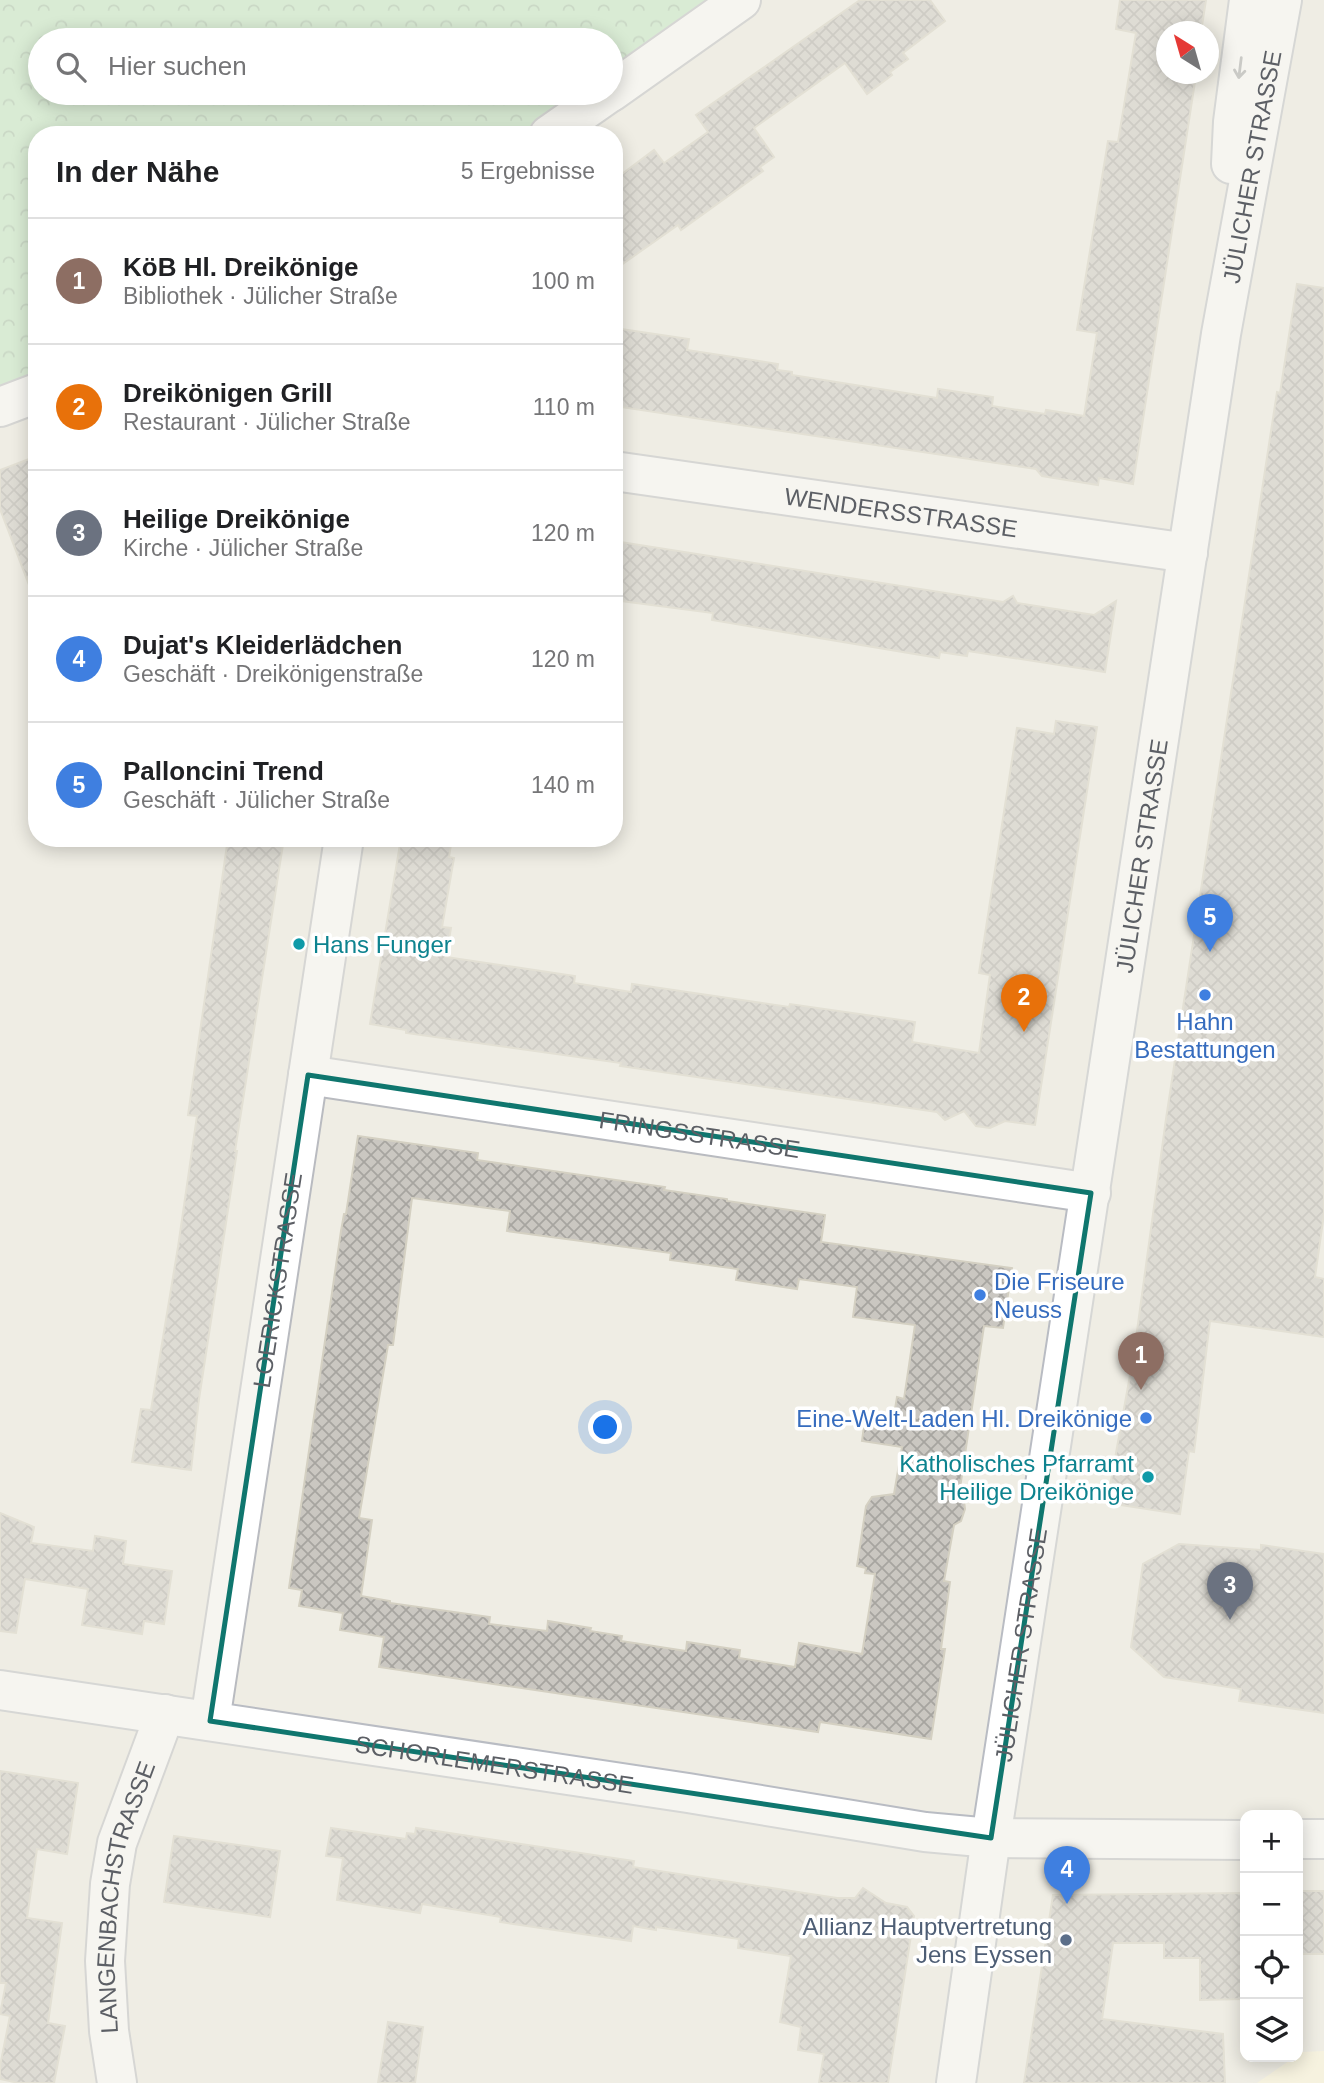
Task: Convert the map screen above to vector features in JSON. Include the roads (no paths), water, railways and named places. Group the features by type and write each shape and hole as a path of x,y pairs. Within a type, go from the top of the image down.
{"main road":[{"path":"623,83 741,0"},
{"name":"JÜLICHER STRASSE","path":"1221,334 1233,122 1248,0"},
{"name":"JÜLICHER STRASSE","path":"956,2083 1221,334 1282,0"},
{"path":"1266,87 1290,63 1301,0"},
{"path":"562,126 592,105"},
{"path":"0,407 28,396"},
{"name":"WENDERSSTRASSE","path":"623,472 1188,553"},
{"name":"LOERICKSTRASSE","path":"210,1721 343,847"},
{"name":"FRINGSSTRASSE","path":"308,1075 1091,1193"},
{"name":"SCHORLEMERSTRASSE","path":"0,1690 688,1793 925,1832 991,1838 1240,1840"},
{"name":"LANGENBACHSTRASSE","path":"117,2083 109,2031 105,1961 110,1884 117,1843 165,1714"},
{"path":"1303,1839 1324,1839"}],"place":[{"name":"Hans Funger","path":"299,944"},
{"name":"Palloncini Trend","path":"1210,952"},
{"name":"Hahn Bestattungen","path":"1205,995"},
{"name":"Dreikönigen Grill","path":"1024,1032"},
{"name":"Die Friseure Neuss","path":"980,1295"},
{"name":"KöB Hl. Dreikönige","path":"1141,1390"},
{"name":"Eine-Welt-Laden Hl. Dreikönige","path":"1146,1418"},
{"name":"Katholisches Pfarramt Heilige Dreikönige","path":"1148,1477"},
{"name":"Heilige Dreikönige","path":"1230,1620"},
{"name":"Dujat's Kleiderlädchen","path":"1067,1904"},
{"name":"Allianz Hauptvertretung Jens Eyssen","path":"1066,1940"}]}
